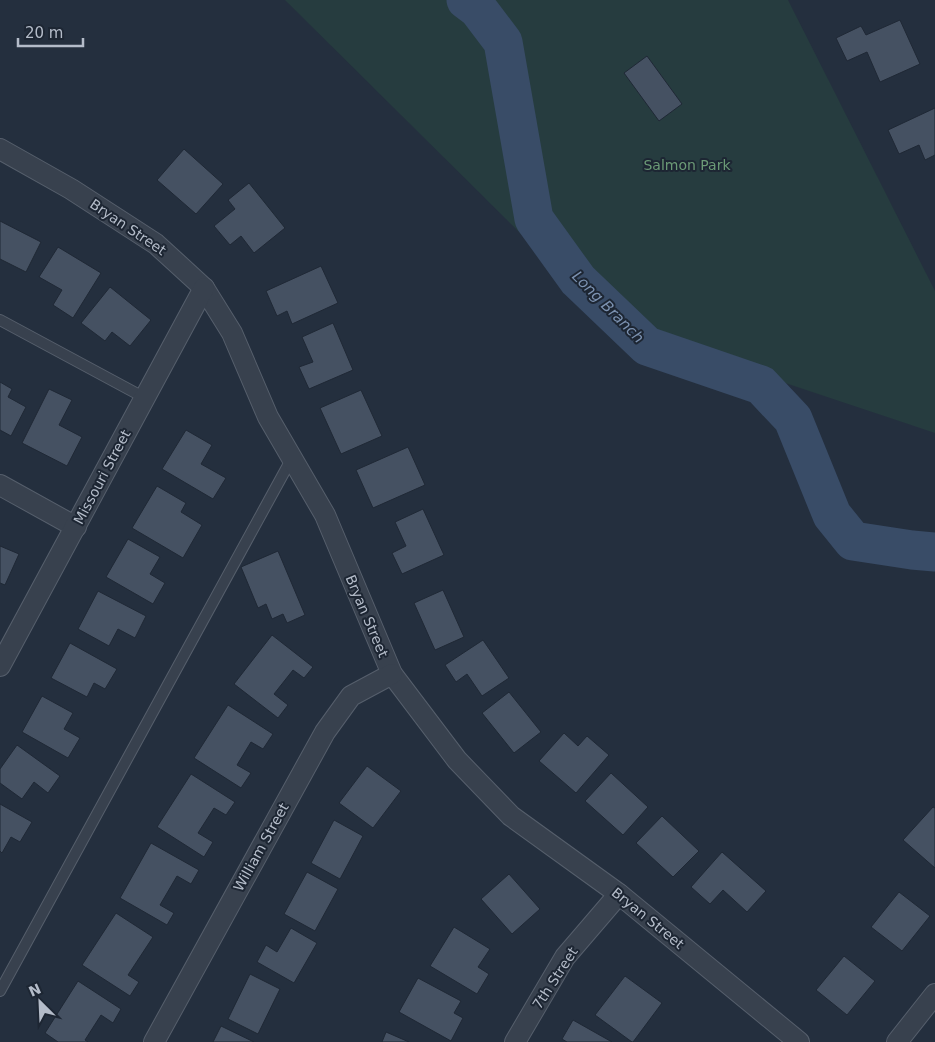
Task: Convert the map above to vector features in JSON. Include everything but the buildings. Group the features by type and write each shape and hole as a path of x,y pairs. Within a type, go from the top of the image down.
{"street":[{"name":"Bryan Street","path":"0,149 71,189 156,244 204,288 232,333 268,417 324,515 392,674 457,760 511,816 619,894 799,1042"},
{"name":"Missouri Street","path":"2,657 76,527 204,288"},
{"path":"0,485 76,527"},
{"name":"William Street","path":"154,1042 325,732 351,696 392,674"},
{"name":"7th Street","path":"515,1042 565,957 619,894"},
{"path":"897,1042 935,994"}],"lane":[{"path":"0,320 145,398"},
{"path":"0,991 292,458"}],"green space":[{"name":"Salmon Park","path":"285,0 788,0 935,291 935,433 614,326"}],"waterway":[{"name":"Long Branch","path":"466,0 478,9 503,42 534,219 578,280 647,346 761,385 793,419 832,515 853,541 935,552"}]}
